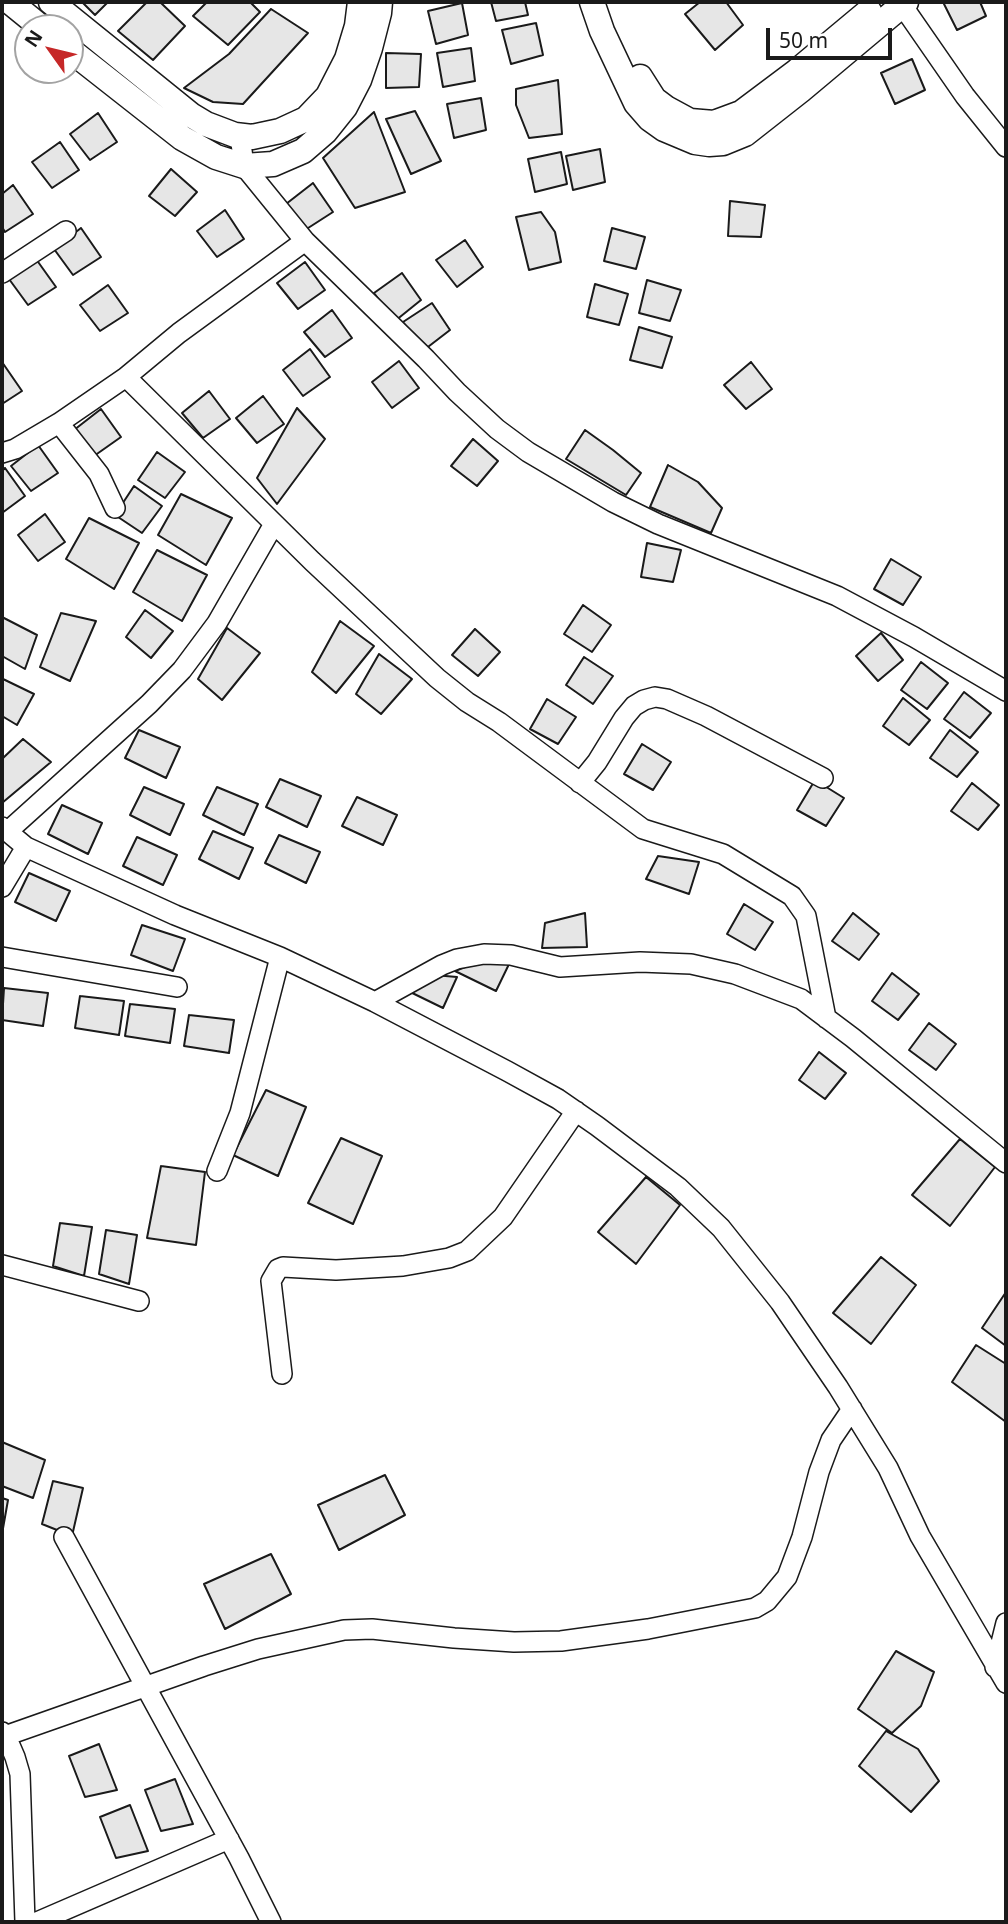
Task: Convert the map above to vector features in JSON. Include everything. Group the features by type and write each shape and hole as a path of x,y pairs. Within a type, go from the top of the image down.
{"main road":[{"path":"10,2 25,14"},
{"path":"51,2 191,115 206,124 252,137 280,131 306,119 328,96 347,59 357,26 360,2"},
{"path":"84,61 182,138 216,157 244,166 273,164 303,150 325,132 345,107 359,80 380,13 380,2"},
{"path":"592,2 602,31 636,103 650,119 664,129 695,142 709,144 723,143 745,134 791,99 896,3"},
{"path":"609,2 634,68 654,99 690,121 714,123 741,113 896,3"}],"street":[{"path":"896,3 1006,147"},
{"path":"240,135 244,166 305,241 457,392 497,429 528,452 657,524 802,581 876,615 1006,691"},
{"path":"2,273 66,231"},
{"path":"2,453 15,449 59,423 126,377 179,333 305,241"},
{"path":"126,377 274,524 437,678 467,702 499,722 643,829 723,854 792,896 806,916 826,1018"},
{"path":"59,423 99,474 115,508"},
{"path":"274,524 217,623 182,670 140,712 5,829 26,847 175,915 280,957 507,1070 576,1111 678,1187 721,1228 780,1302 852,1409 888,1468 920,1536 1001,1675"},
{"path":"580,783 629,712 644,700 655,697 689,707 823,778"},
{"path":"2,887 26,847"},
{"path":"375,1002 450,962 484,954 502,953 560,967 640,962 691,964 735,974 801,999 1006,1163"},
{"path":"2,957 177,987"},
{"path":"217,1171 240,1114 280,957"},
{"path":"282,1374 271,1281 278,1269 336,1270 403,1266 449,1258 467,1251 503,1217 576,1111"},
{"path":"2,1265 139,1301"},
{"path":"25,1922 20,1774 3,1735 258,1649 344,1630 372,1629 514,1642 561,1641 648,1629 755,1608 767,1601 787,1577 831,1440 852,1409"},
{"path":"64,1537 229,1839 271,1922"},
{"path":"1001,1675 1006,1623"},
{"path":"37,1922 229,1839"}],"building":[{"path":"82,2 108,2 95,15"},
{"path":"147,2 160,2 185,26 153,60 118,31"},
{"path":"207,2 250,2 260,12 228,45 193,16"},
{"path":"491,2 525,2 528,15 496,21"},
{"path":"700,2 726,2 743,25 715,50 685,14"},
{"path":"943,2 980,2 986,16 957,30"},
{"path":"462,3 468,35 436,44 428,11"},
{"path":"271,9 308,33 243,104 213,102 184,88 229,54"},
{"path":"536,23 543,55 511,64 502,30"},
{"path":"471,48 475,81 443,87 437,53"},
{"path":"386,53 421,54 419,87 386,88"},
{"path":"912,59 925,90 895,104 881,73"},
{"path":"558,80 562,134 529,138 516,105 516,89"},
{"path":"481,98 486,130 454,138 447,104"},
{"path":"415,111 441,161 411,174 386,119"},
{"path":"374,112 405,192 355,208 323,158"},
{"path":"98,113 117,142 90,160 70,134"},
{"path":"60,142 79,170 52,188 32,162"},
{"path":"600,149 605,182 573,190 566,156"},
{"path":"561,152 567,184 535,192 528,159"},
{"path":"171,169 197,192 175,216 149,196"},
{"path":"313,183 333,212 305,230 286,204"},
{"path":"13,185 33,214 5,232 2,227 2,194"},
{"path":"730,201 765,205 761,237 728,236"},
{"path":"225,210 244,239 217,257 197,231"},
{"path":"541,212 555,232 561,262 529,270 516,217"},
{"path":"81,228 101,257 73,275 54,249"},
{"path":"612,228 645,237 636,269 604,261"},
{"path":"465,240 483,267 457,287 436,260"},
{"path":"36,259 56,287 28,305 9,279"},
{"path":"305,262 325,290 298,309 277,283"},
{"path":"402,273 421,300 395,321 374,293"},
{"path":"647,280 681,290 670,321 639,313"},
{"path":"595,284 628,294 619,325 587,317"},
{"path":"108,285 128,313 100,331 80,305"},
{"path":"432,303 450,330 424,350 403,322"},
{"path":"332,310 352,338 325,357 304,332"},
{"path":"639,327 672,337 662,368 630,360"},
{"path":"310,349 330,377 303,396 283,370"},
{"path":"399,361 419,388 392,408 372,382"},
{"path":"2,362 22,391 2,404"},
{"path":"751,362 772,389 746,409 724,385"},
{"path":"209,391 230,419 203,438 182,413"},
{"path":"263,396 284,424 257,443 236,418"},
{"path":"297,408 325,439 277,504 257,478"},
{"path":"101,409 121,437 94,456 74,430"},
{"path":"585,430 641,473 626,495 566,459"},
{"path":"473,439 498,461 477,486 451,466"},
{"path":"38,445 58,473 31,491 11,466"},
{"path":"157,452 185,472 165,498 138,480"},
{"path":"668,465 698,482 722,508 711,533 650,507"},
{"path":"5,468 25,496 2,513 2,471"},
{"path":"134,486 162,506 142,533 115,515"},
{"path":"181,494 232,518 206,565 158,535"},
{"path":"45,514 65,542 38,561 18,535"},
{"path":"89,518 139,543 114,589 66,559"},
{"path":"647,543 681,550 673,582 641,577"},
{"path":"157,550 207,575 182,621 133,592"},
{"path":"891,559 921,577 903,605 874,589"},
{"path":"583,605 611,625 592,652 564,634"},
{"path":"145,610 173,631 151,658 126,637"},
{"path":"61,613 96,621 70,681 40,667"},
{"path":"2,617 37,635 25,669 2,656"},
{"path":"340,621 374,646 336,693 312,672"},
{"path":"227,628 260,653 222,700 198,679"},
{"path":"475,629 500,652 478,676 452,655"},
{"path":"881,633 903,660 878,681 856,656"},
{"path":"379,654 412,679 381,714 356,694"},
{"path":"584,657 613,676 593,704 566,685"},
{"path":"921,662 948,683 927,709 901,690"},
{"path":"3,679 34,694 17,725 2,716"},
{"path":"964,692 991,713 970,738 944,719"},
{"path":"903,698 930,720 909,745 883,726"},
{"path":"547,699 576,717 558,744 530,729"},
{"path":"139,730 180,747 166,778 125,758"},
{"path":"950,730 978,752 957,777 930,758"},
{"path":"23,739 51,762 2,803 2,759"},
{"path":"642,744 671,762 653,790 624,774"},
{"path":"280,779 321,796 307,827 266,807"},
{"path":"815,780 844,798 826,826 797,810"},
{"path":"972,783 999,805 978,830 951,811"},
{"path":"144,787 184,804 170,835 130,815"},
{"path":"217,787 258,804 244,835 203,815"},
{"path":"357,797 397,815 383,845 342,826"},
{"path":"62,805 102,823 88,854 48,834"},
{"path":"213,831 253,848 239,879 199,859"},
{"path":"279,835 320,852 306,883 265,863"},
{"path":"137,837 177,855 163,885 123,866"},
{"path":"658,856 699,862 689,894 646,879"},
{"path":"29,873 70,891 56,921 15,902"},
{"path":"744,904 773,922 755,950 727,934"},
{"path":"585,913 587,947 542,948 545,923"},
{"path":"853,913 879,934 859,960 832,941"},
{"path":"142,925 185,939 173,971 131,955"},
{"path":"488,958 511,960 496,991 455,971"},
{"path":"892,973 919,994 898,1020 872,1001"},
{"path":"434,975 457,977 443,1008 402,988"},
{"path":"4,988 48,993 43,1026 2,1020"},
{"path":"80,996 124,1001 119,1035 75,1028"},
{"path":"130,1004 175,1009 170,1043 125,1036"},
{"path":"189,1015 234,1020 229,1053 184,1046"},
{"path":"929,1023 956,1044 936,1070 909,1050"},
{"path":"819,1052 846,1073 825,1099 799,1080"},
{"path":"266,1090 306,1107 278,1176 233,1155"},
{"path":"341,1138 382,1156 353,1224 308,1203"},
{"path":"960,1139 995,1167 950,1226 912,1195"},
{"path":"161,1166 205,1172 196,1245 147,1238"},
{"path":"646,1177 680,1205 636,1264 598,1232"},
{"path":"60,1223 92,1227 84,1276 53,1266"},
{"path":"106,1230 137,1235 129,1284 99,1274"},
{"path":"881,1257 916,1285 871,1344 833,1313"},
{"path":"1006,1292 1006,1346 982,1328"},
{"path":"976,1345 1006,1364 1006,1422 952,1382"},
{"path":"2,1442 45,1460 33,1498 2,1486"},
{"path":"385,1475 405,1515 339,1550 318,1505"},
{"path":"53,1481 83,1488 72,1536 42,1524"},
{"path":"2,1498 8,1500 2,1534"},
{"path":"271,1554 291,1594 225,1629 204,1584"},
{"path":"896,1651 934,1672 921,1706 892,1733 858,1709"},
{"path":"886,1731 918,1749 939,1781 911,1812 859,1766"},
{"path":"99,1744 117,1790 85,1797 69,1756"},
{"path":"175,1779 193,1824 161,1831 145,1790"},
{"path":"130,1805 148,1851 116,1858 100,1817"}]}
